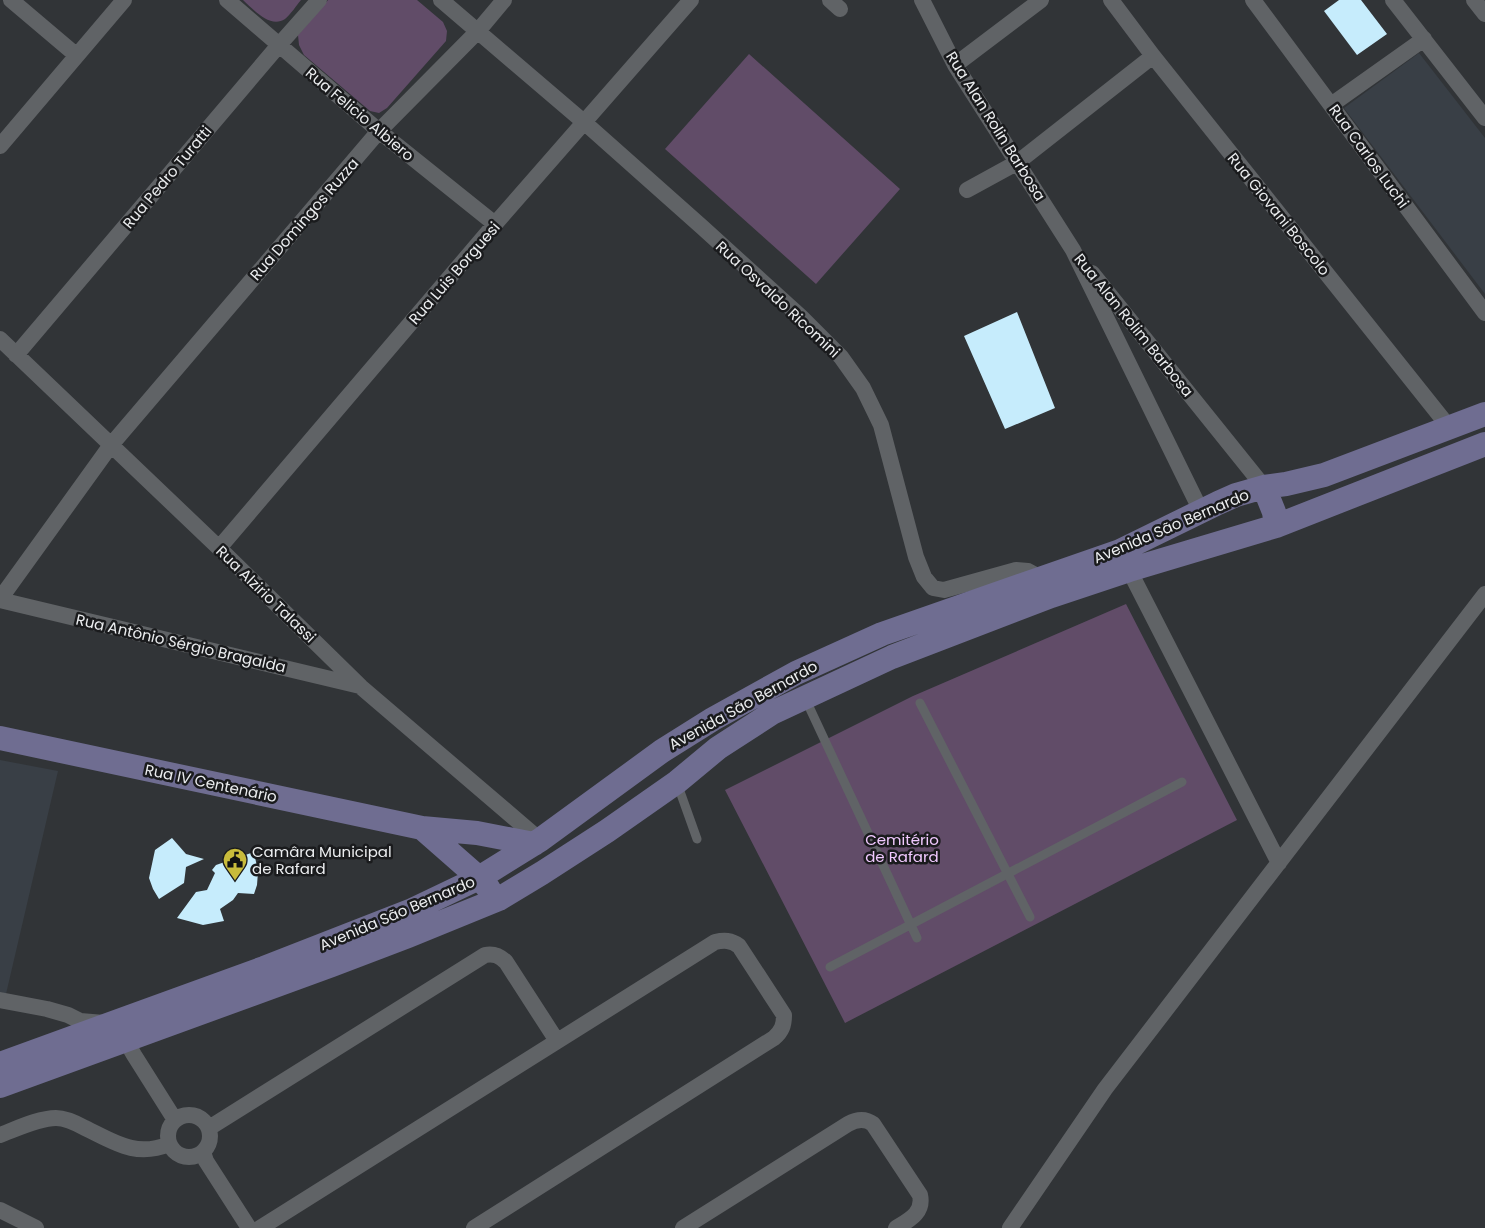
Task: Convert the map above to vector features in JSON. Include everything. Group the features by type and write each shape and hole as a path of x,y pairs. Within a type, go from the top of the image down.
{"main road":[{"name":"Avenida São Bernardo","path":"0,1064 119,1032 400,939 499,899 607,831 677,782 718,748 772,713 892,657 1051,596 1124,561 1202,511 1236,495 1324,474 1485,414"},
{"name":"Avenida São Bernardo","path":"0,1086 264,968 401,914 479,878 537,842 662,750 713,718 796,673 882,634 1041,578 1226,541 1276,526 1485,444"},
{"path":"1264,487 1274,512 1276,526"},
{"path":"1202,511 1218,534 1226,541"},
{"path":"882,634 892,657"},
{"name":"Rua IV Centenário","path":"0,738 422,828 477,833 537,842"},
{"path":"662,750 677,782"},
{"name":"Rua IV Centenário","path":"422,828 479,878 499,899"}],"street":[{"path":"11,0 76,55"},
{"path":"0,146 124,0"},
{"name":"Rua Felicio Albiero","path":"227,0 379,131 495,224"},
{"name":"Rua Pedro Turatti","path":"16,355 319,0"},
{"name":"Rua Osvaldo Ricomini","path":"440,0 585,123 801,317 841,357 863,388 882,425 916,557 924,577 933,588 944,590 1016,570 1028,571 1041,578"},
{"name":"Rua Domingos Ruzza","path":"0,600 111,445 379,131 478,31 504,0"},
{"name":"Rua Luis Borguesi","path":"219,548 495,224 691,0"},
{"name":"Rua Alan Rolin Barbosa","path":"922,0 955,65 1073,250"},
{"path":"955,65 1042,0"},
{"name":"Rua Giovani Boscolo","path":"1110,0 1449,427"},
{"name":"Rua Carlos Luchi","path":"1253,0 1485,313"},
{"path":"1393,0 1485,118"},
{"path":"1474,0 1485,14"},
{"path":"1331,105 1424,40"},
{"path":"967,190 1018,162 1153,56"},
{"name":"Rua Alan Rolim Barbosa","path":"1073,250 1264,487"},
{"name":"Rua Alan Rolim Barbosa","path":"1073,250 1202,511"},
{"name":"Rua Alzirio Talassi","path":"0,339 362,686 537,842"},
{"path":"1124,561 1279,863"},
{"path":"1010,1228 1105,1088 1485,594"},
{"name":"Rua Antônio Sérgio Bragalda","path":"0,600 362,686"},
{"path":"260,1228 715,942 728,940 739,946 784,1015 783,1027 779,1034 474,1228"},
{"path":"209,1128 485,955 493,954 506,962 557,1041"},
{"path":"0,1000 54,1011 80,1021 119,1032 175,1120"},
{"path":"187,1114 194,1115 205,1122 209,1128 210,1141 204,1152 191,1157 184,1157 173,1150 169,1144 168,1131 175,1120 181,1116 187,1114"},
{"path":"0,1135 45,1119 58,1118 74,1123 124,1147 152,1150 169,1144"},
{"path":"683,1228 854,1120 860,1119 873,1124 920,1195 921,1204 917,1213 896,1228"},
{"path":"204,1152 206,1161 249,1228"},
{"path":"0,1210 36,1228"}],"lane":[{"path":"805,697 917,938"},
{"path":"920,704 1030,917"},
{"path":"677,782 696,839"},
{"path":"830,967 1182,782"}],"shaded area":[{"path":"1419,53 1485,138 1485,294 1344,108"},
{"path":"0,760 58,771 6,994 0,992"}],"green space":[{"path":"243,0 301,0 285,19 274,22 262,17"},
{"path":"328,0 417,0 443,22 447,31 446,41 387,108 379,113 370,111 304,55 299,45 298,35"},
{"path":"749,54 900,189 816,284 665,149"},
{"name":"Cemitério de Rafard","path":"1126,604 1237,820 845,1023 725,790 913,696"}],"building":[{"path":"1339,0 1361,0 1387,34 1357,55 1324,11"},
{"path":"1017,312 1055,408 1005,429 964,336"},
{"path":"172,838 186,854 204,859 186,867 184,883 159,899 149,878 155,850"},
{"name":"Camâra Municipal de Rafard","path":"254,852 258,872 254,894 238,893 233,900 220,909 224,921 203,925 177,918 196,892 207,890 215,873 212,870 216,865"}],"place":[{"name":"Camâra Municipal de Rafard","path":"235,881"}]}
